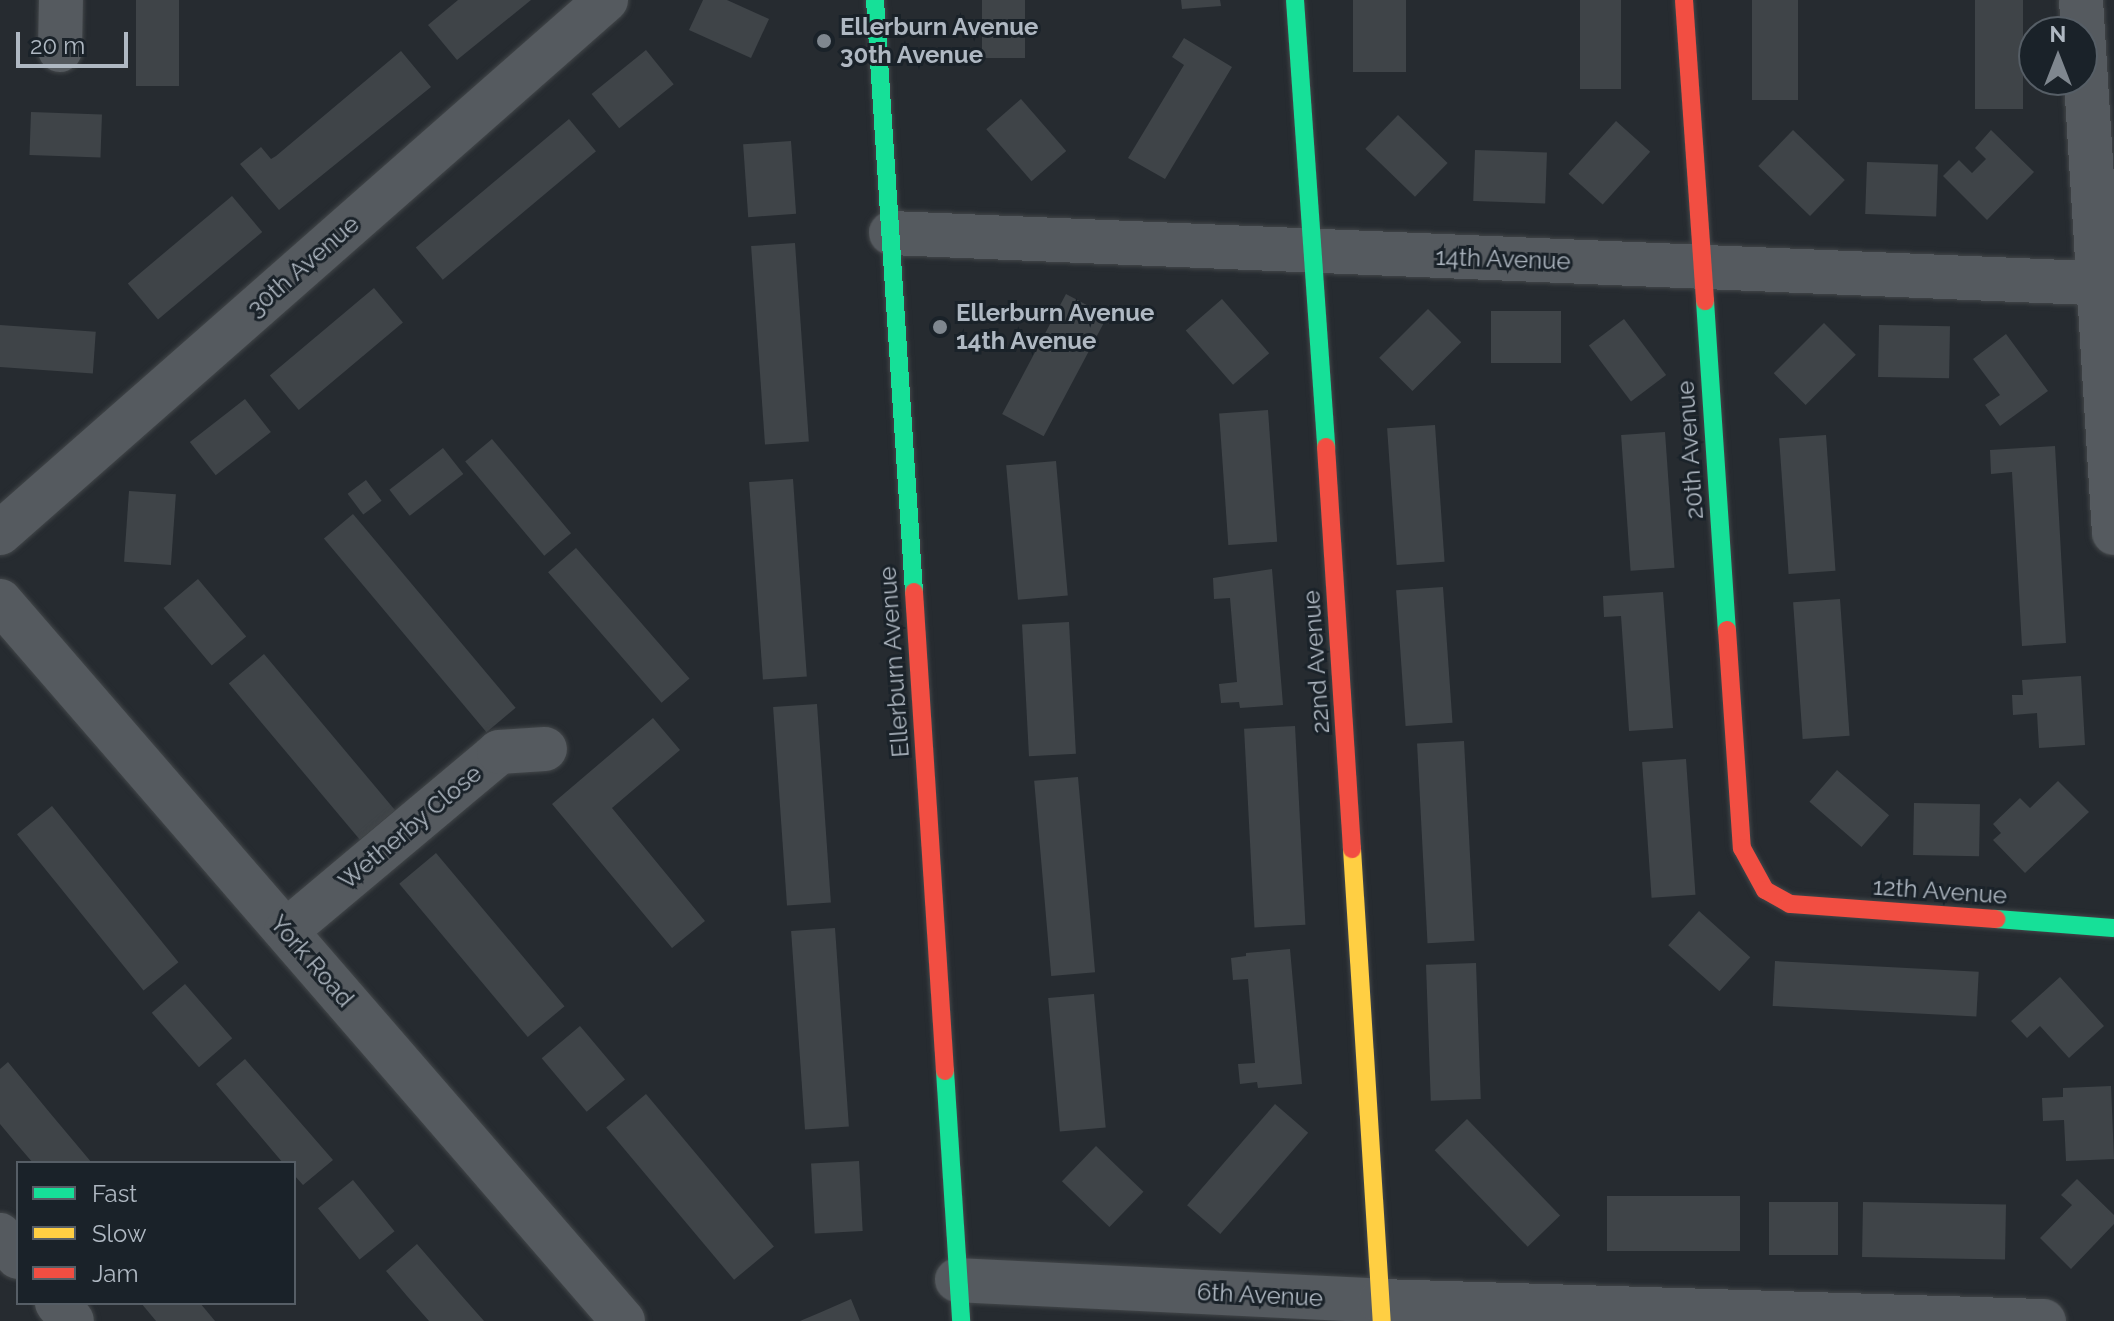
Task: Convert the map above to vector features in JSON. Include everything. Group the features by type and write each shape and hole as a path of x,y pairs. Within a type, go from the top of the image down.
{"street":[{"path":"60,50 61,0"},
{"name":"30th Avenue","path":"0,533 606,0"},
{"name":"Ellerburn Avenue","path":"875,0 959,1300"},
{"name":"22nd Avenue","path":"1295,0 1314,252 1381,1311"},
{"name":"20th Avenue","path":"1684,0 1742,848 1765,890"},
{"path":"2081,0 2106,284 2114,533"},
{"name":"14th Avenue","path":"891,233 2106,284"},
{"name":"York Road","path":"0,601 623,1321"},
{"name":"Wetherby Close","path":"286,931 499,752 545,749"},
{"name":"12th Avenue","path":"1765,890 1790,904 2114,928"},
{"path":"0,1235 16,1255"},
{"name":"6th Avenue","path":"959,1300 1381,1311 2044,1321"},
{"path":"59,1305 72,1321"}],"building":[{"path":"136,0 179,0 179,86 136,86"},
{"path":"458,0 531,0 457,60 428,25"},
{"path":"703,0 727,0 769,19 751,58 689,30"},
{"path":"982,0 1025,0 1025,58 982,58"},
{"path":"1181,0 1220,0 1221,6 1182,9"},
{"path":"1353,0 1406,0 1406,72 1353,72"},
{"path":"1580,0 1621,0 1621,89 1580,89"},
{"path":"1752,0 1798,0 1798,100 1752,100"},
{"path":"1975,0 2023,0 2023,16 2018,16 2018,96 2023,96 2023,109 1975,109"},
{"path":"1184,38 1232,67 1165,179 1128,158 1184,65 1172,57"},
{"path":"646,50 674,84 619,128 592,94"},
{"path":"401,51 431,87 279,210 240,164 261,147 271,159 276,156"},
{"path":"1021,99 1066,151 1032,181 986,129"},
{"path":"31,112 102,114 100,157 29,155"},
{"path":"1398,115 1448,163 1415,197 1365,149"},
{"path":"569,119 596,151 443,280 416,248"},
{"path":"1616,121 1650,152 1603,205 1568,174"},
{"path":"1793,130 1845,180 1810,216 1758,166"},
{"path":"1991,130 2034,172 1987,220 1943,176 1959,160 1972,173 1986,159 1975,148"},
{"path":"791,141 796,214 748,217 743,144"},
{"path":"1475,150 1547,153 1545,203 1473,201"},
{"path":"1867,162 1938,164 1936,216 1865,214"},
{"path":"232,196 262,232 158,319 128,283"},
{"path":"795,243 809,442 765,445 751,246"},
{"path":"374,288 403,322 299,410 270,375"},
{"path":"1066,294 1107,316 1044,436 1002,414"},
{"path":"1222,299 1269,353 1233,385 1186,330"},
{"path":"1428,309 1461,342 1412,391 1379,358"},
{"path":"1491,311 1561,311 1561,363 1491,363"},
{"path":"1624,319 1666,375 1631,401 1589,345"},
{"path":"1824,323 1856,355 1806,405 1774,373"},
{"path":"0,325 96,332 93,374 0,367"},
{"path":"1879,325 1950,326 1949,378 1878,377"},
{"path":"2006,334 2048,391 2000,426 1985,405 2000,395 1973,359"},
{"path":"245,399 271,432 216,475 190,442"},
{"path":"1268,410 1277,542 1228,545 1219,413"},
{"path":"1435,425 1445,562 1397,565 1387,428"},
{"path":"1665,432 1674,568 1631,571 1621,435"},
{"path":"1826,435 1835,571 1789,574 1779,438"},
{"path":"492,439 571,533 544,556 465,461"},
{"path":"2055,446 2066,643 2022,646 2012,472 1991,474 1990,450"},
{"path":"443,448 463,474 410,516 389,490"},
{"path":"1056,461 1068,595 1018,600 1006,465"},
{"path":"793,479 807,677 763,680 749,482"},
{"path":"366,480 382,501 363,515 348,494"},
{"path":"129,491 176,494 171,565 124,562"},
{"path":"353,514 516,708 487,732 324,538"},
{"path":"576,548 689,679 662,703 548,572"},
{"path":"1272,569 1283,705 1240,708 1239,702 1221,703 1219,684 1237,682 1230,598 1214,599 1213,578"},
{"path":"198,579 246,636 212,665 164,608"},
{"path":"1443,587 1452,723 1406,726 1396,590"},
{"path":"1663,592 1673,728 1629,731 1621,616 1604,617 1603,596"},
{"path":"1840,599 1850,736 1803,739 1793,602"},
{"path":"1069,622 1076,754 1029,756 1022,624"},
{"path":"264,654 395,810 360,840 229,684"},
{"path":"2081,676 2085,745 2039,748 2037,713 2013,715 2012,695 2023,695 2022,680"},
{"path":"817,704 831,903 787,906 773,707"},
{"path":"653,718 680,750 612,808 705,921 672,948 552,804"},
{"path":"1295,726 1305,925 1254,927 1244,729"},
{"path":"1464,741 1474,941 1428,943 1417,743"},
{"path":"1686,759 1695,895 1652,898 1642,762"},
{"path":"1837,770 1889,815 1862,847 1809,802"},
{"path":"1078,777 1095,972 1051,976 1034,781"},
{"path":"2058,781 2089,812 2025,873 1993,840 2001,833 1993,824 2020,798 2030,808"},
{"path":"1914,803 1980,804 1979,856 1913,855"},
{"path":"52,806 178,962 144,991 17,834"},
{"path":"436,853 565,1006 528,1037 399,884"},
{"path":"1699,911 1750,957 1719,991 1668,945"},
{"path":"835,928 849,1127 805,1130 791,931"},
{"path":"1290,949 1302,1084 1258,1088 1257,1082 1240,1084 1238,1064 1255,1063 1248,979 1233,980 1231,958 1246,956 1246,953"},
{"path":"1775,961 1979,972 1976,1017 1773,1006"},
{"path":"1476,963 1481,1099 1431,1101 1426,965"},
{"path":"2060,977 2104,1026 2069,1058 2040,1026 2027,1038 2011,1021"},
{"path":"185,984 232,1038 199,1067 152,1013"},
{"path":"1094,994 1106,1127 1060,1131 1048,998"},
{"path":"580,1026 625,1080 587,1112 542,1058"},
{"path":"245,1059 333,1160 303,1185 296,1177 296,1161 281,1161 216,1084"},
{"path":"8,1062 90,1161 31,1161 0,1124 0,1069"},
{"path":"2111,1086 2114,1159 2066,1161 2064,1120 2043,1121 2042,1098 2063,1097 2063,1088"},
{"path":"646,1094 774,1246 734,1280 606,1127"},
{"path":"1275,1104 1308,1133 1220,1234 1187,1205"},
{"path":"1467,1119 1560,1215 1528,1247 1435,1150"},
{"path":"1096,1146 1143,1192 1109,1227 1062,1181"},
{"path":"859,1161 863,1231 815,1233 811,1164"},
{"path":"2077,1179 2114,1215 2114,1224 2071,1269 2040,1238 2072,1205 2061,1195"},
{"path":"353,1180 395,1231 360,1260 318,1208"},
{"path":"1607,1196 1740,1196 1740,1251 1607,1251"},
{"path":"1769,1202 1838,1202 1838,1255 1769,1255"},
{"path":"1863,1202 2006,1204 2005,1259 1862,1257"},
{"path":"417,1244 484,1321 429,1321 407,1296 386,1271"},
{"path":"851,1299 860,1321 800,1321 819,1313"},
{"path":"143,1305 202,1305 215,1321 156,1321"}],"traffic: fast":[{"path":"875,0 914,592"},
{"path":"1295,0 1326,447"},
{"path":"1705,301 1727,630"},
{"path":"1996,919 2114,928"},
{"path":"945,1071 961,1321"}],"traffic: slow":[{"path":"1352,849 1382,1321"}],"traffic: jam":[{"path":"1684,0 1705,301"},
{"path":"1326,447 1352,849"},
{"path":"914,592 945,1071"},
{"path":"1727,630 1742,848 1765,890 1790,904 1996,919"}],"place":[{"name":"Ellerburn Avenue 30th Avenue","path":"824,41"},
{"name":"Ellerburn Avenue 14th Avenue","path":"940,327"}]}
